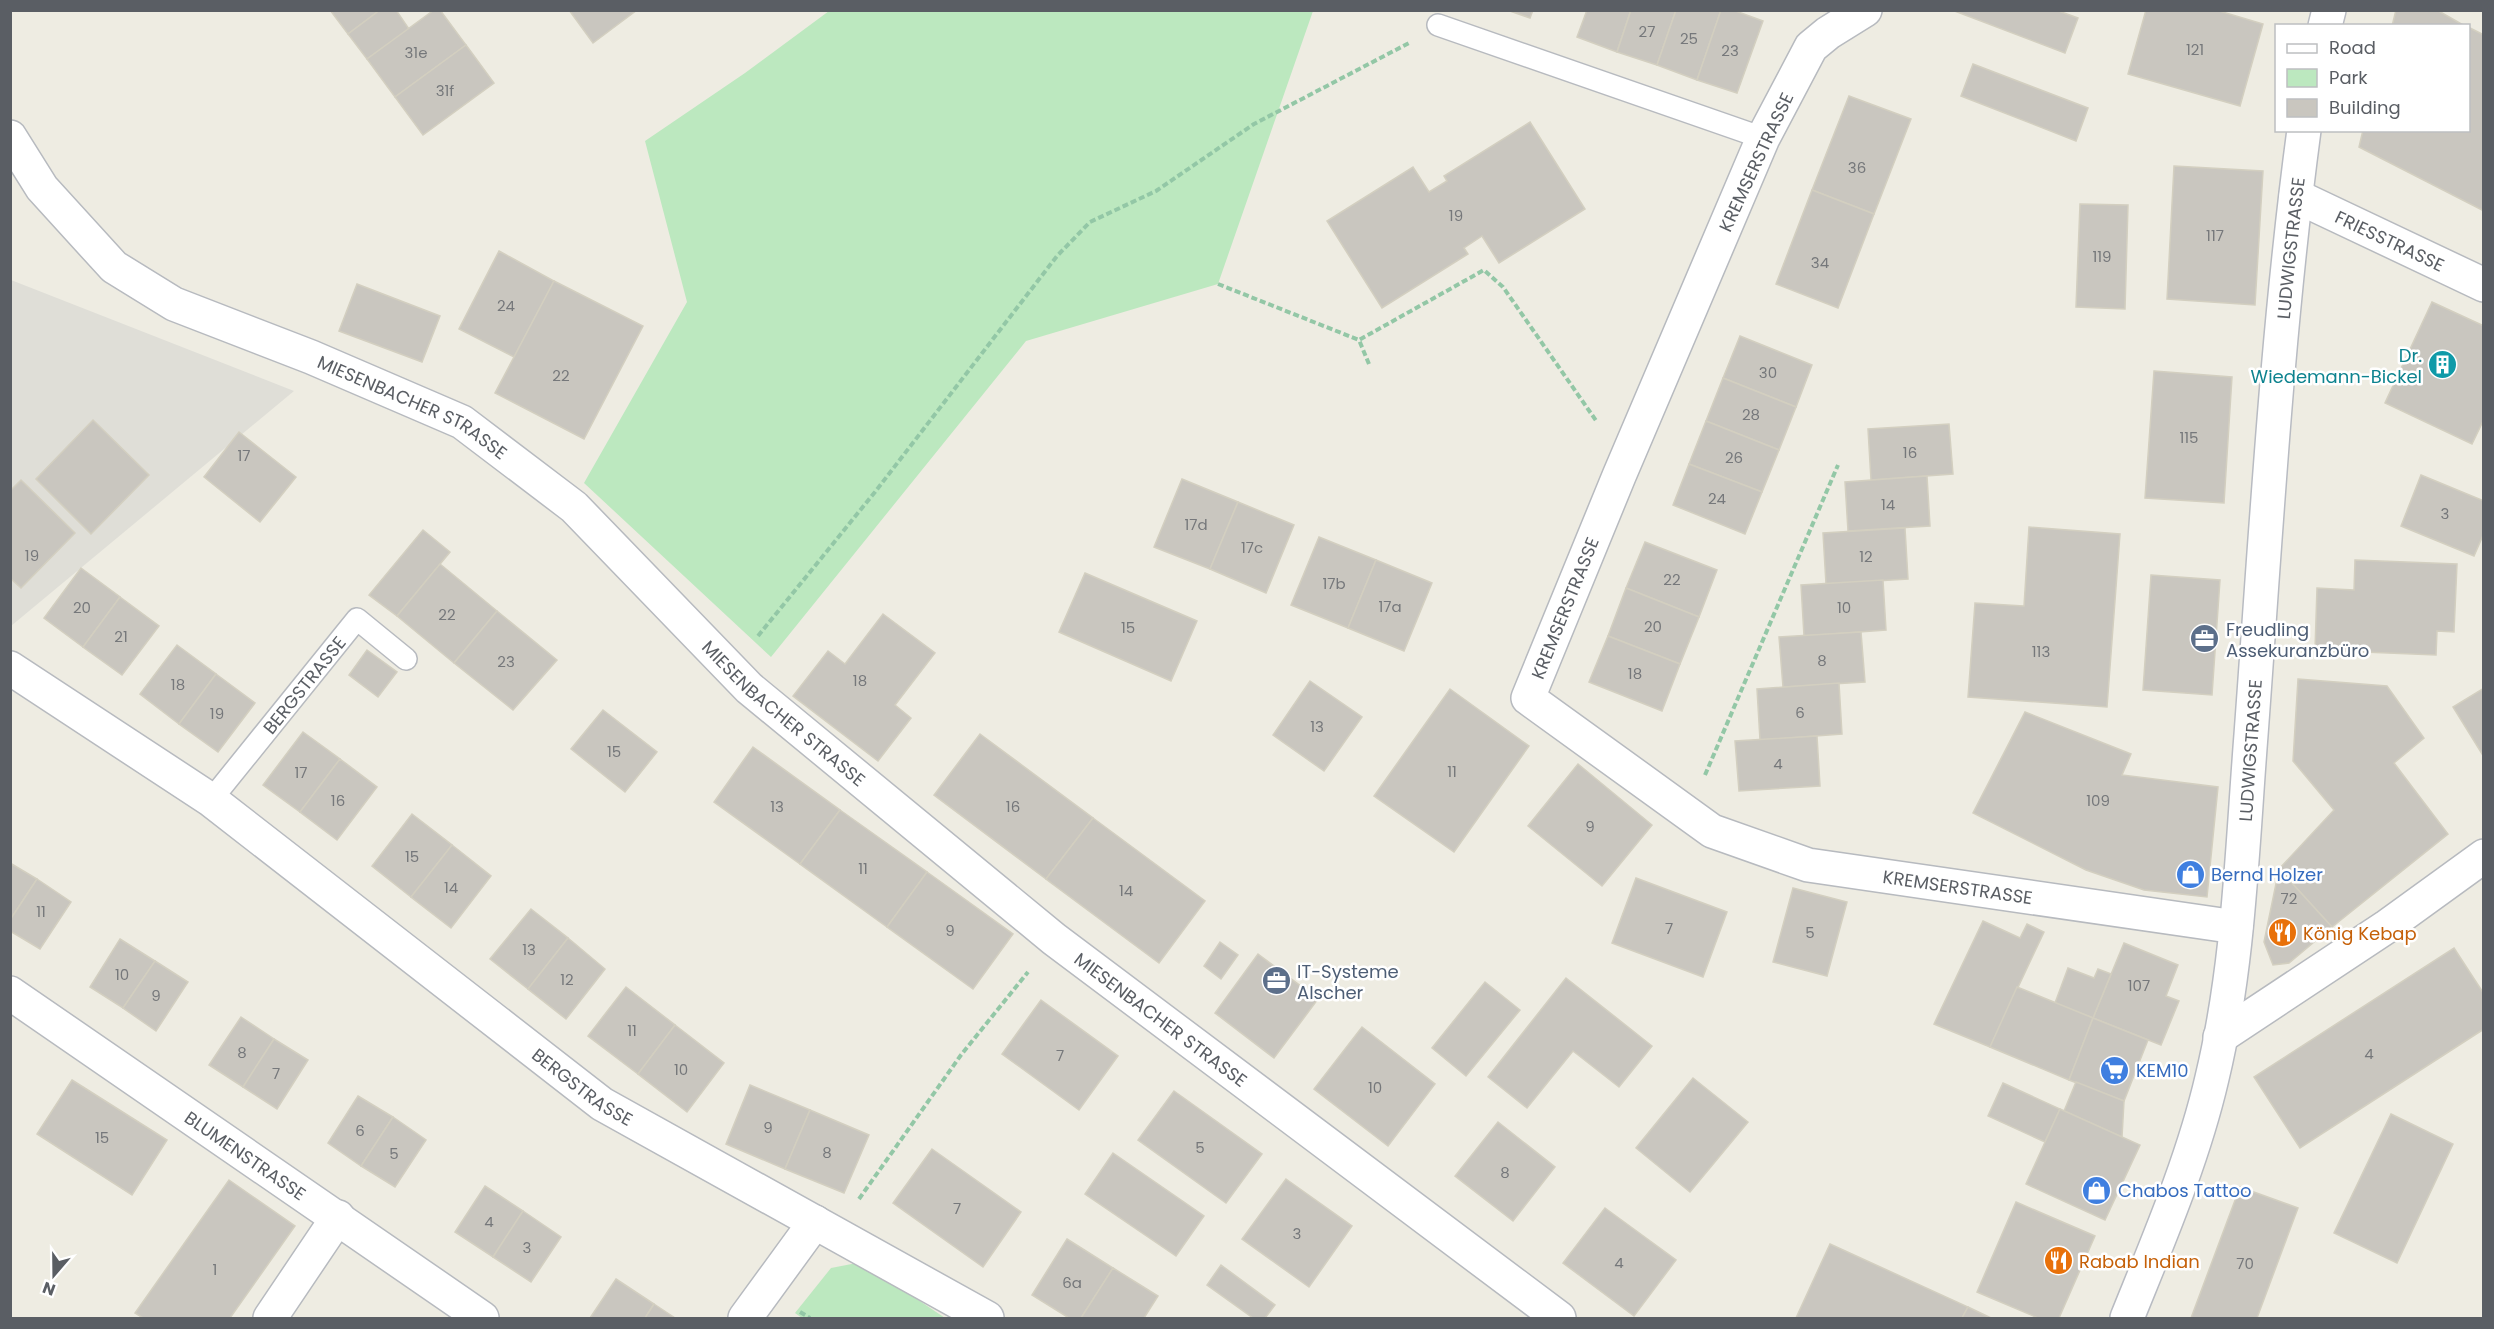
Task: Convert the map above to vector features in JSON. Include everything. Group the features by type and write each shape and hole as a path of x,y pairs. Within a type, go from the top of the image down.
{"street":[{"name":"KREMSERSTRASSE","path":"1852,13 1811,47 1763,138 1625,462 1528,698 1712,831 1808,865 2236,927"},
{"name":"LUDWIGSTRASSE","path":"2127,1318 2181,1178 2212,1080 2220,1036 2236,927 2286,279 2304,132"},
{"name":"MIESENBACHER STRASSE","path":"10,137 42,188 114,267 174,304 311,357 462,422 574,507 749,688 1054,939 1559,1318"},
{"name":"FRIESSTRASSE","path":"2296,196 2484,285"},
{"name":"BERGSTRASSE","path":"10,668 211,800 602,1104 987,1318"},
{"path":"2220,1036 2386,927 2484,856"},
{"name":"BLUMENSTRASSE","path":"10,993 482,1318"},
{"path":"270,1318 338,1217"},
{"path":"745,1318 825,1227"}],"lane":[{"path":"1438,25 1763,138"},
{"name":"BERGSTRASSE","path":"211,800 357,619 406,659"}],"path":[{"path":"731,669 875,492 1057,256 1090,222 1156,190 1254,124 1438,25"},
{"path":"1359,340 1484,270 1503,287 1625,462"},
{"path":"1218,284 1359,340 1369,364"},
{"path":"1688,814 1838,465"},
{"path":"825,1227 1054,939"}],"shaded area":[{"path":"11,280 294,391 11,626"}],"green space":[{"path":"829,11 1313,11 1218,284 1026,341 771,657 584,483 687,302 645,141 745,73"},
{"path":"862,1262 945,1318 802,1318 795,1313 831,1268"}],"building":[{"path":"330,10 380,10 348,34"},
{"path":"380,10 396,10 409,29 367,59 348,34"},
{"path":"434,10 440,10 466,45 395,97 367,59"},
{"path":"569,10 637,10 593,43"},
{"path":"1507,10 1533,10 1530,18"},
{"path":"1587,10 1631,10 1617,52 1577,37"},
{"path":"1631,10 1676,10 1657,65 1617,52"},
{"path":"1676,10 1721,10 1697,80 1657,65"},
{"path":"1721,10 1733,10 1763,21 1737,93 1697,80"},
{"path":"1952,10 2056,10 2078,18 2065,53"},
{"path":"2146,10 2216,10 2263,24 2240,106 2128,74"},
{"path":"2396,10 2437,10 2462,24 2392,24"},
{"path":"2470,28 2484,35 2484,211 2359,147 2363,132 2470,132"},
{"path":"466,45 494,83 423,135 395,97"},
{"path":"1973,64 2088,108 2076,141 1961,96"},
{"path":"1849,96 1911,119 1874,214 1812,190"},
{"path":"1530,122 1585,209 1499,263 1482,236 1464,248 1468,254 1382,308 1327,221 1413,167 1429,192 1447,181 1444,176"},
{"path":"2174,166 2263,171 2255,305 2167,299"},
{"path":"1812,190 1874,214 1838,308 1776,284"},
{"path":"2080,204 2128,205 2125,309 2076,307"},
{"path":"499,251 554,281 514,357 459,329"},
{"path":"554,281 643,326 584,439 495,393"},
{"path":"357,284 440,316 422,362 339,331"},
{"name":"Dr. Wiedemann-Bickel","path":"2432,302 2484,326 2484,419 2472,444 2385,403"},
{"path":"1740,336 1812,365 1796,407 1723,378"},
{"path":"2154,371 2232,377 2224,503 2145,498"},
{"path":"1723,378 1796,407 1779,450 1706,421"},
{"path":"93,420 149,475 91,534 36,479"},
{"path":"1706,421 1779,450 1762,492 1689,464"},
{"path":"1949,424 1953,474 1871,480 1868,429"},
{"path":"239,432 296,477 260,522 204,477"},
{"path":"1689,464 1762,492 1745,534 1673,505"},
{"path":"2421,475 2484,501 2484,533 2474,556 2401,526"},
{"path":"1927,476 1930,526 1848,531 1845,482"},
{"path":"1182,479 1238,502 1210,569 1154,547"},
{"path":"21,480 75,533 21,588 10,578 10,491"},
{"path":"1238,502 1294,525 1266,593 1210,569"},
{"path":"2029,527 2120,534 2107,707 1968,697 1975,603 2024,606"},
{"path":"1905,528 1908,579 1826,584 1823,533"},
{"path":"423,530 450,552 397,616 369,595"},
{"path":"1319,537 1376,560 1348,628 1291,605"},
{"path":"1645,542 1717,570 1699,617 1626,588"},
{"path":"1376,560 1432,583 1404,651 1348,628"},
{"path":"2355,560 2457,564 2454,632 2437,631 2436,655 2315,650 2317,588 2354,590"},
{"path":"440,564 497,611 454,663 397,616"},
{"path":"81,568 120,597 83,647 44,618"},
{"path":"1085,573 1197,621 1171,681 1059,632"},
{"path":"2151,575 2220,580 2212,695 2143,690"},
{"path":"1883,580 1886,630 1804,636 1801,585"},
{"path":"1626,588 1699,617 1680,664 1608,636"},
{"path":"120,597 159,626 122,675 83,647"},
{"path":"497,611 557,660 513,710 454,663"},
{"path":"883,614 935,653 895,705 911,718 878,761 793,696 828,651 845,664"},
{"path":"1861,632 1865,682 1783,687 1779,637"},
{"path":"1608,636 1680,664 1662,711 1589,682"},
{"path":"177,645 216,674 179,724 140,694"},
{"path":"367,650 397,672 378,697 349,675"},
{"path":"216,674 255,703 218,752 179,724"},
{"path":"2298,679 2387,686 2424,738 2394,763 2448,834 2332,927 2279,869 2334,810 2293,761"},
{"path":"1310,681 1362,717 1324,771 1273,735"},
{"path":"1839,683 1842,734 1760,740 1757,689"},
{"path":"2484,688 2484,757 2453,707"},
{"path":"1450,689 1529,746 1454,852 1374,796"},
{"path":"603,710 657,752 625,792 571,749"},
{"path":"2025,712 2131,754 2122,775 2218,787 2207,897 2144,890 2086,870 1973,813"},
{"path":"303,732 340,759 300,812 263,785"},
{"path":"980,734 1093,818 1046,879 934,795"},
{"path":"1817,736 1820,786 1739,791 1735,741"},
{"path":"753,747 840,810 800,864 714,802"},
{"path":"340,759 377,787 337,840 300,812"},
{"path":"1578,764 1652,825 1602,886 1528,826"},
{"path":"840,810 927,872 887,927 800,864"},
{"path":"412,814 452,845 411,897 372,866"},
{"path":"1093,818 1205,901 1159,963 1046,879"},
{"path":"452,845 491,876 451,928 411,897"},
{"path":"10,863 37,879 10,920"},
{"path":"2279,869 2332,927 2289,963 2273,965 2264,942"},
{"path":"927,872 1013,934 973,989 887,927"},
{"path":"1636,878 1727,912 1703,977 1612,943"},
{"path":"37,879 71,902 40,949 10,931 10,920"},
{"path":"1793,888 1847,902 1827,976 1773,962"},
{"path":"531,909 568,938 528,989 490,959"},
{"path":"1983,921 2020,938 2027,924 2044,932 1990,1047 1934,1024"},
{"path":"568,938 605,969 566,1019 528,989"},
{"path":"120,939 155,961 123,1008 90,987"},
{"path":"1220,942 1238,955 1221,979 1204,966"},
{"path":"2124,943 2178,965 2166,996 2179,1001 2161,1045 2093,1018"},
{"path":"2454,948 2484,994 2484,1029 2300,1148 2254,1077"},
{"path":"1258,954 1318,999 1274,1058 1215,1013"},
{"path":"155,961 188,982 156,1031 123,1008"},
{"path":"2068,968 2094,978 2098,969 2111,974 2093,1018 2055,1003"},
{"path":"1566,978 1652,1046 1619,1087 1573,1051 1527,1108 1488,1077"},
{"path":"1485,982 1520,1010 1466,1076 1432,1048"},
{"path":"626,987 675,1025 638,1074 588,1036"},
{"path":"2017,987 2093,1018 2069,1080 1990,1047"},
{"path":"1041,1000 1118,1056 1079,1110 1002,1054"},
{"path":"241,1017 274,1039 243,1087 209,1065"},
{"path":"2093,1018 2148,1040 2124,1101 2069,1080"},
{"path":"675,1025 724,1063 687,1112 638,1074"},
{"path":"1362,1027 1435,1084 1388,1146 1314,1089"},
{"path":"274,1039 308,1060 277,1109 243,1087"},
{"path":"1693,1078 1748,1122 1690,1192 1636,1148"},
{"path":"72,1080 167,1140 132,1195 37,1134"},
{"path":"2076,1082 2124,1101 2122,1137 2064,1111"},
{"path":"2003,1083 2060,1109 2045,1142 1988,1116"},
{"path":"750,1085 810,1110 785,1169 726,1144"},
{"path":"1174,1091 1262,1154 1226,1203 1138,1140"},
{"path":"358,1096 393,1117 361,1166 328,1143"},
{"path":"2060,1109 2140,1145 2105,1220 2026,1184"},
{"path":"810,1110 869,1135 844,1193 785,1169"},
{"path":"2391,1114 2453,1144 2397,1263 2334,1233"},
{"path":"393,1117 426,1140 395,1187 361,1166"},
{"path":"1498,1122 1555,1167 1513,1221 1455,1176"},
{"path":"932,1149 1021,1212 983,1267 893,1203"},
{"path":"1113,1153 1204,1216 1176,1256 1085,1194"},
{"path":"1286,1179 1352,1226 1309,1287 1242,1239"},
{"path":"229,1180 295,1226 230,1318 143,1318 135,1313"},
{"path":"485,1186 523,1211 493,1257 455,1232"},
{"path":"2240,1187 2298,1208 2257,1318 2191,1318"},
{"path":"2016,1202 2095,1236 2059,1318 2038,1318 1977,1292"},
{"path":"1605,1208 1676,1260 1634,1316 1563,1263"},
{"path":"523,1211 561,1237 531,1282 493,1257"},
{"path":"1067,1239 1113,1268 1081,1318 1069,1318 1032,1295"},
{"path":"1830,1244 1968,1307 1962,1318 1796,1318"},
{"path":"1221,1265 1275,1305 1265,1318 1253,1318 1207,1285"},
{"path":"1113,1268 1158,1296 1144,1318 1081,1318"},
{"path":"616,1279 654,1304 645,1318 590,1318"},
{"path":"654,1304 675,1318 645,1318"},
{"path":"1968,1307 1991,1318 1962,1318"}],"place":[{"name":"Dr. Wiedemann-Bickel","path":"2443,365"},
{"name":"Freudling Assekuranzbüro","path":"2205,639"},
{"name":"Bernd Holzer","path":"2190,874"},
{"name":"König Kebap","path":"2282,933"},
{"name":"IT-Systeme Alscher","path":"1276,981"},
{"name":"KEM10","path":"2115,1070"},
{"name":"Chabos Tattoo","path":"2097,1190"},
{"name":"Rabab Indian","path":"2058,1261"}]}
